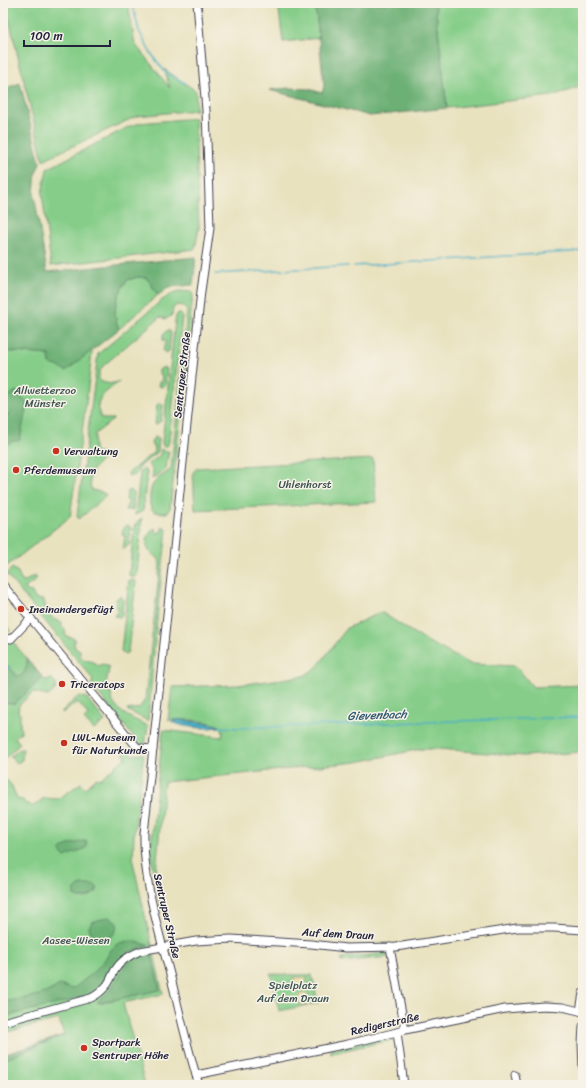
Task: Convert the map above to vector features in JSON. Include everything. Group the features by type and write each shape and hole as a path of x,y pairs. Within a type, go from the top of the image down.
{"street":[{"name":"Sentruper Straße","path":"197,3 206,102 210,228 201,291 143,854 145,873 162,947 199,1085"},
{"path":"3,585 136,746 139,748 153,749"},
{"path":"3,638 11,639 31,618"},
{"name":"Auf dem Draun","path":"3,1022 91,998 101,992 107,985 116,969 126,958 140,951 196,941 231,939 311,944 346,948 390,947 517,928 583,930"},
{"path":"390,947 405,1030"},
{"name":"Redigerstraße","path":"196,1075 520,1007 549,1006 581,1011 583,993"},
{"path":"583,1026 583,1068"},
{"path":"397,1032 404,1085"},
{"path":"515,1075 517,1085"}],"green space":[{"path":"5,3 128,3 135,44 170,88 164,69 196,91 196,110 137,116 43,160"},
{"path":"278,3 315,3 319,38 283,42"},
{"path":"315,3 435,3 447,108 370,116 269,90 289,88 309,89 322,93 324,86"},
{"path":"435,3 583,3 583,86 552,96 447,108"},
{"path":"20,83 40,163 36,173 34,194 47,272 196,257 193,285 170,287 158,295 147,278 138,277 127,280 120,292 115,310 115,316 119,329 66,371 50,364 49,355 3,351 3,89"},
{"path":"195,118 199,228 195,249 51,266 42,193 47,169 128,127 140,123"},
{"path":"138,277 147,278 158,295 119,329 115,316 115,310 120,292 127,280"},
{"path":"179,291 193,293 170,508 167,513 152,510 150,495 153,484 171,469 187,311 183,306 177,305 173,308 172,315 166,319 160,317 103,366 99,372 99,380 102,382 110,384 120,381 102,396 98,405 98,411 101,417 104,419 114,419 95,434 94,449 97,453 108,455 93,470 90,484 92,490 104,493 106,496 79,519 77,516 98,354 161,301"},
{"path":"178,313 182,315 182,317 169,441 166,447 163,446 162,443 175,321"},
{"name":"Allwetterzoo Münster","path":"95,325 87,396 70,517 3,569 3,351 49,355"},
{"path":"168,330 171,332 169,351 166,353 163,351 166,341 163,341 163,334"},
{"path":"163,367 167,370 165,385 162,387 158,386 159,382 161,382 162,375 159,374 159,370"},
{"path":"16,391 27,404 20,440 13,441 8,444 3,442 3,417 6,415 3,415 3,394 6,398"},
{"path":"160,402 163,405 161,421 155,425 157,405"},
{"path":"154,437 159,438 158,452 139,467 134,476 129,476 128,473 154,452 155,446 152,446 151,443"},
{"path":"161,449 166,452 169,451 166,469 152,479 153,470 148,465 160,455"},
{"name":"Uhlenhorst","path":"373,459 376,502 195,510 193,472 197,468"},
{"path":"143,469 147,472 143,511 135,515 140,474 141,470"},
{"path":"130,490 134,493 133,510 125,510 129,501 126,500 127,492"},
{"path":"142,518 137,575 133,578 129,575 134,529 137,522"},
{"path":"127,525 131,528 129,545 123,549 125,536 122,535 123,528"},
{"path":"162,527 167,529 158,607 148,721 127,710 139,708 145,700 160,565 159,559 152,554 147,547 147,540 152,530 155,528 157,533 162,531"},
{"path":"12,568 18,572 21,580 24,582 34,576 36,577 36,580 25,588 27,591 32,592 35,599 44,600 46,609 50,610 52,617 55,620 62,622 61,625 65,629 66,636 75,639 74,645 76,649 80,650 82,659 94,662 98,666 103,664 108,666 109,669 105,690 111,692 114,704 118,709 129,717 148,726 145,745 139,744 91,684 93,681 88,673 6,574"},
{"path":"129,580 136,581 128,652 125,654 121,651"},
{"path":"120,596 123,600 122,615 120,617 114,616 119,608 115,607 116,599"},
{"path":"381,612 423,639 470,664 516,666 533,687 583,685 583,752 523,756 439,749 421,749 357,762 164,782 156,872 161,909 152,865 151,844 163,730 222,737 223,731 220,726 208,722 168,720 172,687 238,685 304,676 317,667 347,628"},
{"path":"3,627 8,627 10,630 7,635 45,680 52,679 57,684 55,690 48,696 34,693 34,691 19,705 18,712 20,714 21,732 15,737 20,744 3,760"},
{"path":"27,659 43,678 14,704 8,703 4,700 3,670 8,665 17,676 21,676 26,668"},
{"path":"79,696 84,698 86,697 105,721 94,730 84,719 88,715 78,702 62,713 63,710"},
{"path":"20,749 23,749 22,760 17,763 10,757"},
{"name":"Aasee-Wiesen","path":"128,750 132,755 144,754 134,835 133,862 163,994 123,1003 145,1085 3,1085 3,1060 64,1035 59,1019 3,1033 3,779 6,779 12,786 17,799 23,800 27,805 29,803 32,807 44,798 58,799 81,783 85,788 97,778 100,779 126,757 123,754"},
{"path":"86,841 86,848 65,857 60,852 66,846"},
{"path":"82,885 95,885 97,887 97,891 86,898 74,896 76,889"},
{"path":"108,917 112,918 117,924 116,930 109,937 104,939 95,936 89,927 92,922"},
{"path":"132,941 149,945 129,952 113,968 106,985 90,996 3,1017 3,1002 40,995 59,985 73,989 98,967 116,945"},
{"path":"151,953 160,990 99,1003 97,1002 111,988 131,960"},
{"path":"385,953 388,957 342,962 341,960 342,958"},
{"name":"Spielplatz Auf dem Draun","path":"271,974 312,975 318,1003 279,1011"},
{"path":"528,1009 562,1009 575,1013 579,1016 555,1013 528,1013"},
{"path":"64,1035 3,1060 3,1055"},
{"path":"391,1036 392,1040 331,1053 331,1049"}],"sand":[{"path":"294,977 307,978 306,982 299,988 294,985"},
{"path":"304,993 308,995 310,999 308,1003 304,1005 300,1003 298,999 300,995"}],"water":[{"path":"180,720 212,724 220,727 196,728 183,726 172,722"}],"waterway":[{"path":"132,3 139,31 150,52 165,72 185,83"},
{"path":"354,266 583,251"},
{"path":"215,274 348,266"},
{"name":"Gievenbach","path":"3,666 10,668"},
{"name":"Gievenbach","path":"219,727 238,728 583,717"}],"place":[{"name":"Verwaltung","path":"56,451"},
{"name":"Pferdemuseum","path":"16,470"},
{"name":"Ineinandergefügt","path":"21,609"},
{"name":"Triceratops","path":"62,684"},
{"name":"LWL-Museum für Naturkunde","path":"64,743"},
{"name":"Sportpark Sentruper Höhe","path":"84,1048"}]}
